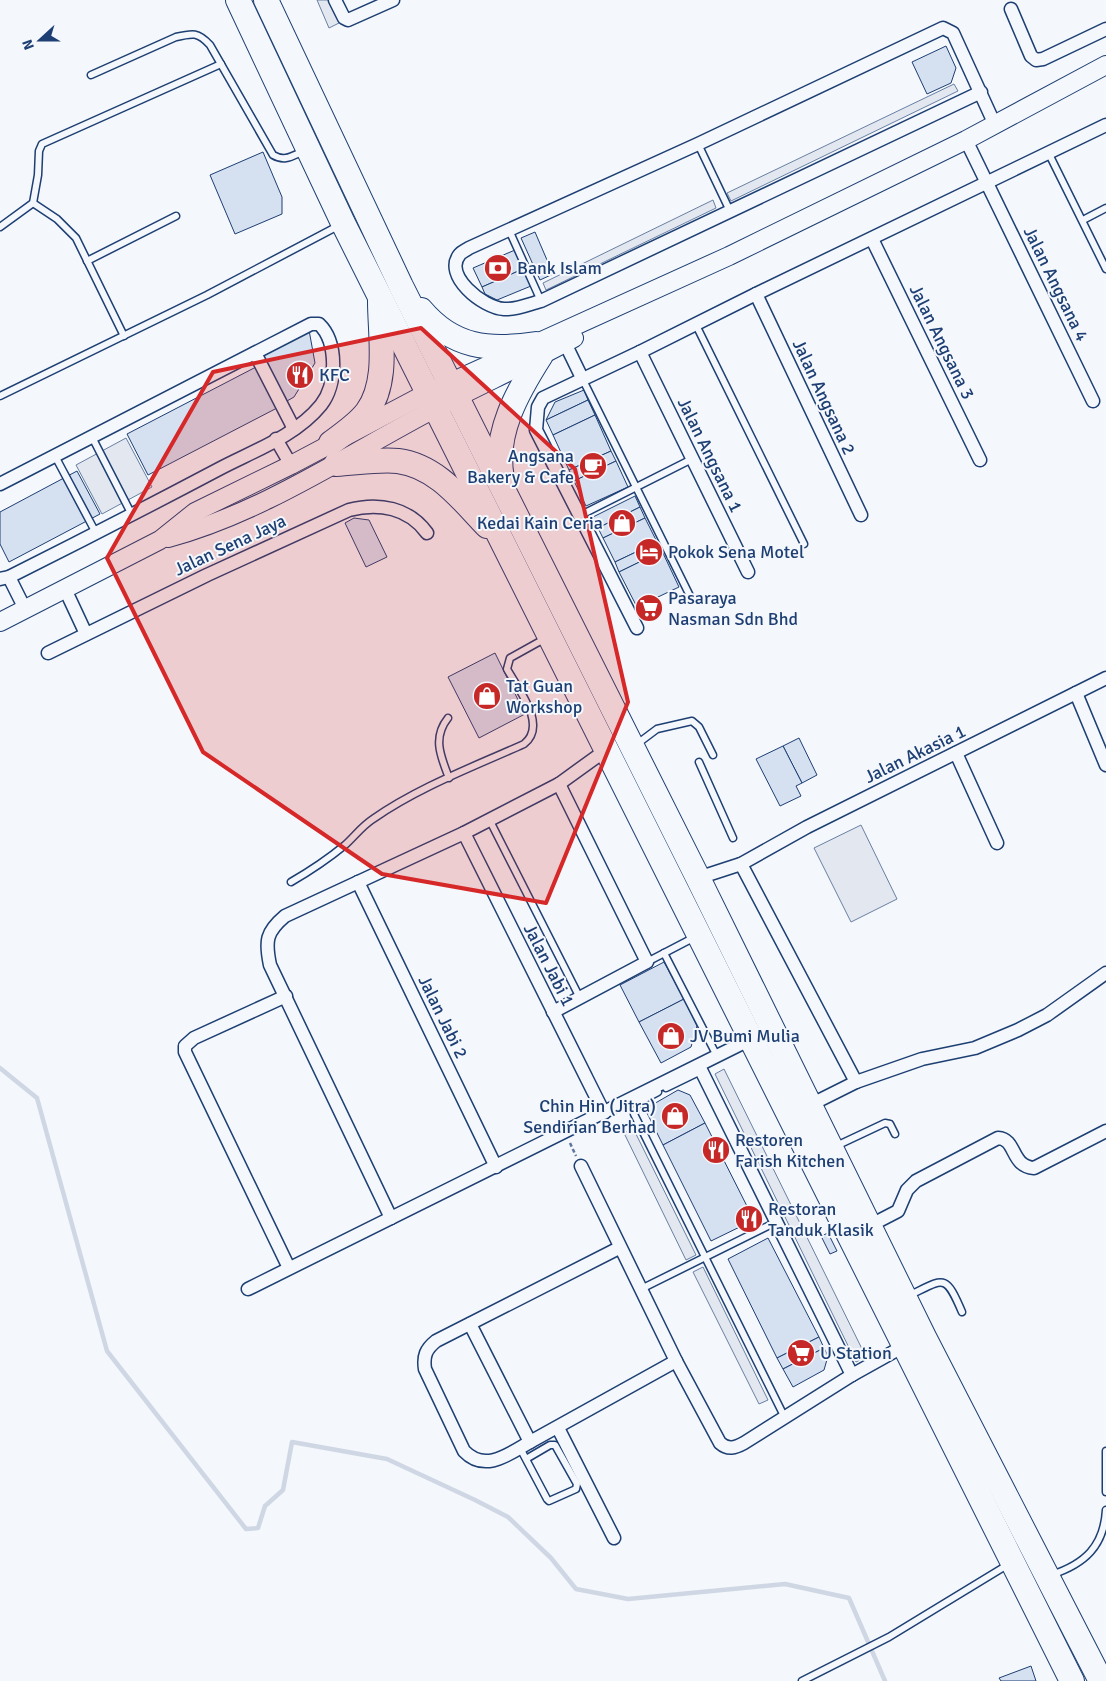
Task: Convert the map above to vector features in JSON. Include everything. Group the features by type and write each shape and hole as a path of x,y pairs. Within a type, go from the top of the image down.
{"highway":[{"path":"238,0 310,148 343,223 390,291 454,390 698,878 869,1226 1101,1681"},
{"path":"266,0 390,291 433,400 698,935 1072,1681"},
{"path":"390,291 429,319 442,332 462,341 478,346 538,350 518,394 500,446 499,465 504,492"},
{"path":"334,454 367,412 375,395 380,376 390,291"},
{"path":"334,454 398,461 418,466 433,474 452,489 504,543"}],"main road":[{"path":"160,540 204,528 433,400 966,140 1106,65"},
{"path":"538,350 565,344 729,256"},
{"path":"0,622 160,540 195,512 291,465 334,454"}],"street":[{"path":"335,0 341,13 348,20 393,0"},
{"path":"1011,8 1031,56 1036,60 1042,59 1106,29"},
{"path":"981,92 542,300 517,308 503,309 489,306 476,299 468,291 458,275 456,262 459,254 469,248 698,144 942,28 952,33 981,92 995,125"},
{"path":"637,628 536,430 536,419 543,398 1106,125"},
{"name":"Jalan Angsana 4","path":"966,140 1093,401"},
{"name":"Jalan Angsana 3","path":"872,239 980,460"},
{"name":"Jalan Angsana 2","path":"756,294 861,515"},
{"path":"0,484 314,323 319,324 323,328 331,348 334,368 333,381 328,394 320,406 294,429 276,439 132,515 4,578 25,609"},
{"path":"565,344 582,378"},
{"name":"Jalan Angsana 1","path":"640,352 748,572"},
{"path":"255,354 294,429"},
{"path":"276,439 291,465"},
{"name":"Jalan Sena Jaya","path":"48,653 207,575 349,510 364,506 390,508 407,514 420,524 427,533"},
{"path":"65,589 86,634"},
{"name":"Jalan Akasia 1","path":"698,878 741,864 808,827 1106,678"},
{"path":"1076,693 1106,765"},
{"path":"391,1218 270,965 266,949 268,937 273,926 285,916 464,833 558,784 606,750"},
{"path":"956,753 996,843"},
{"path":"553,1012 647,962 558,784"},
{"name":"Jalan Jabi 1","path":"464,833 604,1113"},
{"path":"741,864 856,1082"},
{"name":"Jalan Jabi 2","path":"358,882 496,1167"},
{"path":"810,1105 856,1082 922,1059 975,1048 1018,1030 1047,1015 1106,973"},
{"path":"286,996 194,1038 185,1046 185,1052 289,1268"},
{"path":"248,1290 604,1113 700,1069 717,1056 750,1039"},
{"path":"700,1069 852,1374"},
{"path":"869,1226 898,1211 907,1190 916,1181 998,1138 1004,1139 1009,1144 1019,1162 1026,1167 1034,1168 1106,1131"},
{"path":"581,1166 619,1248 676,1361 720,1442 725,1447 731,1448 744,1444 852,1374 904,1346"},
{"path":"619,1248 430,1346 424,1360 425,1368 464,1451 471,1458 490,1462 525,1450 558,1428 676,1361"},
{"path":"470,1324 525,1450"},
{"path":"558,1428 614,1538"}],"lane":[{"path":"91,75 176,37 188,34 200,35 210,45 273,155 281,159 287,159 310,148"},
{"path":"0,226 32,203 38,175 39,151 42,144 221,64"},
{"path":"698,144 730,211"},
{"path":"1048,152 1106,268"},
{"path":"32,203 58,219 76,238 124,336"},
{"path":"1082,220 1106,208"},
{"path":"87,261 176,216"},
{"path":"0,396 124,336 343,223"},
{"path":"509,230 542,300"},
{"path":"696,325 804,544"},
{"path":"582,378 692,600"},
{"path":"92,437 132,515"},
{"path":"55,456 96,533"},
{"path":"581,515 692,460"},
{"path":"291,882 319,865 346,844 371,820 449,778 524,744 531,738 534,730 533,719 507,669 508,663 510,658 550,636"},
{"path":"448,718 443,724 438,745 449,778"},
{"path":"632,748 656,729 692,721 699,727 713,755"},
{"path":"699,762 733,838"},
{"path":"490,819 580,998"},
{"path":"647,962 698,935"},
{"path":"664,953 717,1056"},
{"path":"700,1069 639,1102 634,1114 784,1418"},
{"path":"831,1149 885,1123 890,1124 895,1134"},
{"path":"640,1289 776,1222"},
{"path":"905,1297 937,1282 945,1282 950,1285 962,1312"},
{"path":"555,1445 577,1484 576,1489 551,1502 549,1501 525,1450 555,1445"},
{"path":"1106,1451 1106,1492"},
{"path":"1047,1577 1067,1570 1103,1542 1106,1510"},
{"path":"802,1681 856,1656 1012,1562"}],"path":[{"path":"565,1133 581,1166"}],"highlighted area":[{"path":"421,328 575,469 628,702 546,903 382,874 203,752 107,558 213,372"}],"shaded area":[{"path":"317,0 329,0 339,23 329,28"},
{"path":"954,84 958,91 731,201 727,193"},
{"path":"713,200 716,208 546,290 543,283"},
{"path":"126,438 152,487 102,514 76,465"},
{"path":"861,825 897,899 851,922 814,848"},
{"path":"724,1069 866,1357 856,1362 715,1074"},
{"path":"633,1128 696,1255 686,1260 624,1133"},
{"path":"703,1267 768,1400 759,1404 693,1272"}],"building":[{"path":"946,46 956,68 951,83 927,94 912,62"},
{"path":"263,152 282,197 282,214 235,234 210,175"},
{"path":"535,232 553,274 540,280 521,238"},
{"name":"Bank Islam","path":"515,250 523,269 482,287 473,268"},
{"path":"523,269 531,286 497,300 485,294 482,287"},
{"path":"309,330 315,363 294,397 287,401 262,355"},
{"path":"256,367 277,408 148,475 127,434"},
{"path":"584,390 588,400 546,420 555,402"},
{"path":"588,400 595,415 553,435 546,420"},
{"path":"595,415 611,451 569,470 553,435"},
{"name":"Angsana Bakery & Cafe","path":"611,451 616,461 574,481 569,470"},
{"path":"616,461 628,487 586,506 574,481"},
{"path":"77,471 100,514 9,562 0,544 0,512"},
{"path":"635,496 640,507 598,528 593,517"},
{"name":"Kedai Kain Ceria","path":"640,507 645,518 603,538 598,528"},
{"path":"354,518 369,520 387,557 366,567 345,523"},
{"path":"645,518 657,542 615,562 603,538"},
{"path":"657,542 662,551 619,572 615,562"},
{"path":"662,551 679,587 637,607 619,572"},
{"name":"Tat Guan Workshop","path":"495,653 525,714 479,738 448,677"},
{"path":"799,738 817,775 802,783 783,746"},
{"path":"783,746 802,783 796,786 801,796 780,806 756,759"},
{"path":"664,962 684,999 639,1022 620,985"},
{"name":"JV Bumi Mulia","path":"684,999 697,1026 691,1047 661,1063 639,1022"},
{"name":"Chin Hin (Jitra) Sendirian Berhad","path":"678,1090 690,1095 705,1123 663,1145 645,1109"},
{"path":"705,1123 754,1220 711,1241 663,1145"},
{"path":"828,1233 837,1251 830,1254 821,1236"},
{"path":"768,1238 819,1337 777,1358 728,1259"},
{"name":"U Station","path":"819,1337 824,1348 783,1369 777,1358"},
{"path":"824,1348 828,1356 824,1370 793,1387 783,1369"},
{"path":"1031,1666 1036,1681 1001,1681 999,1678"}],"waterway":[{"path":"0,1068 37,1098 107,1351 246,1529 258,1528 265,1506 283,1490 292,1442 387,1459 508,1517 551,1558 576,1589 628,1599 785,1584 849,1598 885,1681"}],"place":[{"name":"Bank Islam","path":"498,268"},
{"name":"KFC","path":"300,375"},
{"name":"Angsana Bakery & Cafe","path":"593,466"},
{"name":"Kedai Kain Ceria","path":"622,523"},
{"name":"Pokok Sena Motel","path":"649,552"},
{"name":"Pasaraya Nasman Sdn Bhd","path":"649,608"},
{"name":"Tat Guan Workshop","path":"487,696"},
{"name":"JV Bumi Mulia","path":"671,1036"},
{"name":"Chin Hin (Jitra) Sendirian Berhad","path":"675,1116"},
{"name":"Restoren Farish Kitchen","path":"716,1150"},
{"name":"Restoran Tanduk Klasik","path":"749,1219"},
{"name":"U Station","path":"801,1353"}]}
